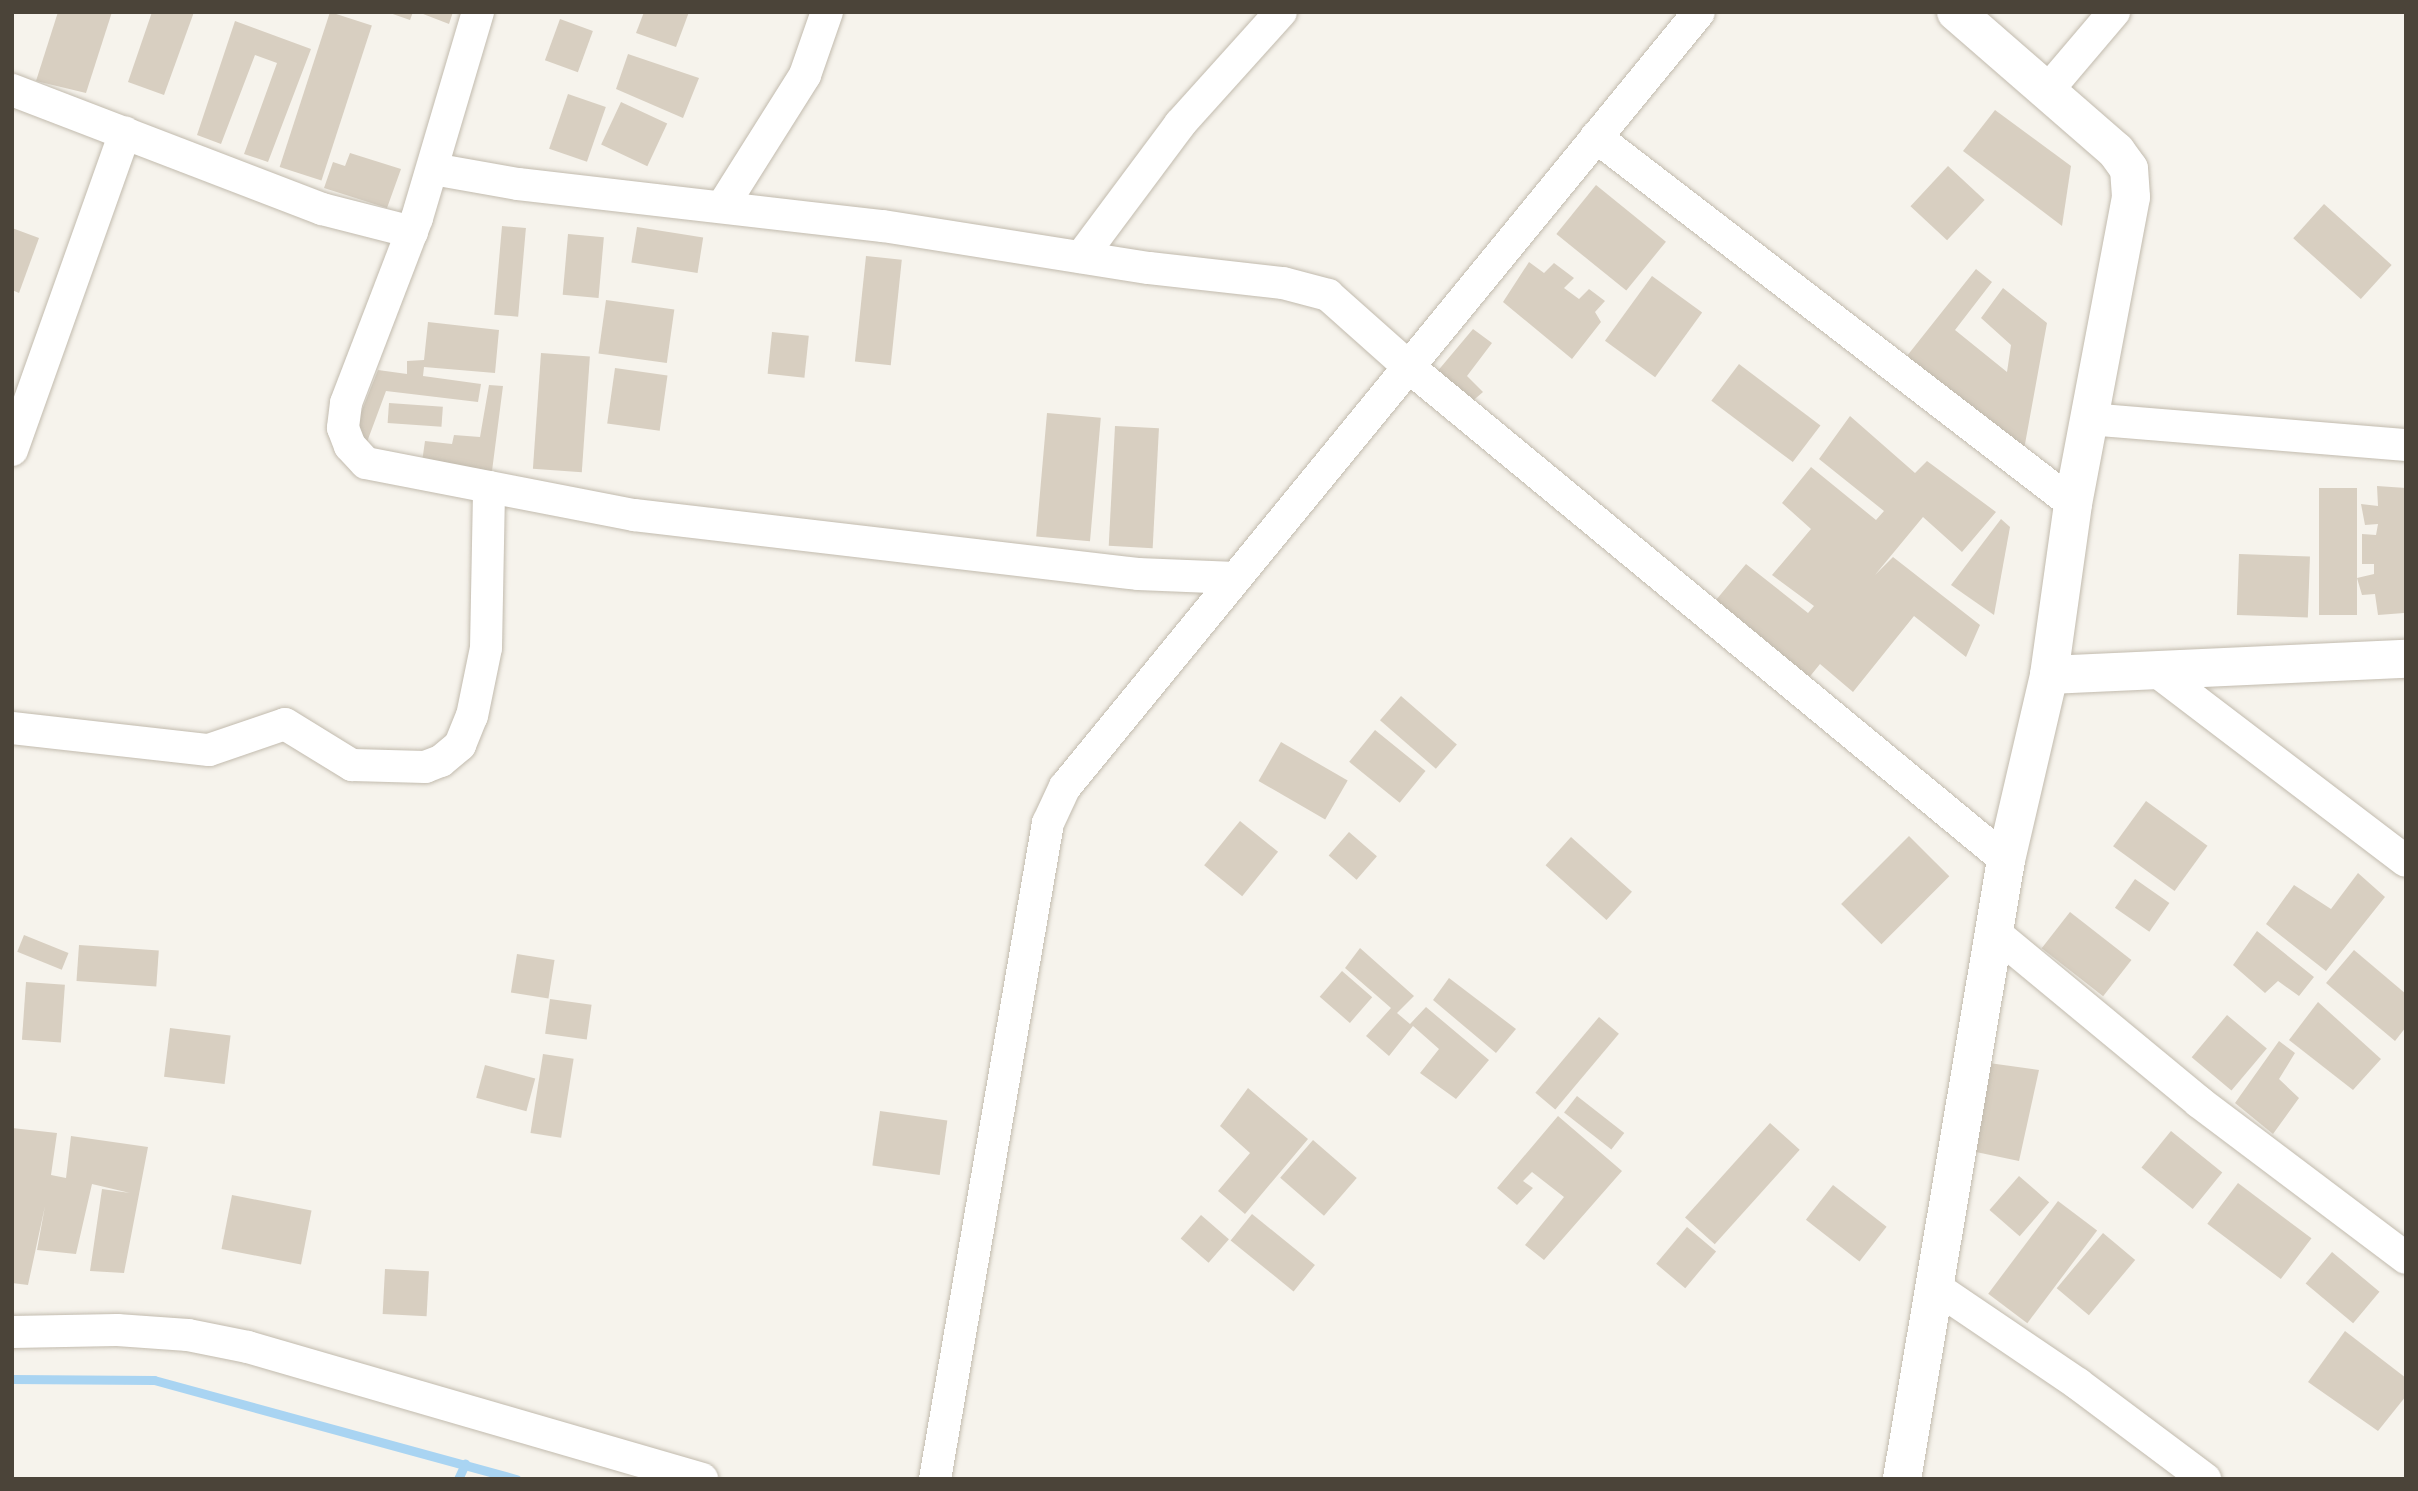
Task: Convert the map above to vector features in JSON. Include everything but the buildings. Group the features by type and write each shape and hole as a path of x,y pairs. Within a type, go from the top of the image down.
{"street":[{"path":"478,12 412,232 346,403 343,428 350,446 366,463 634,515 1138,574 1236,578"},
{"path":"722,207 805,75 827,12"},
{"path":"1081,257 1180,124 1280,12"},
{"path":"935,1479 1048,823 1065,787 1699,12"},
{"path":"1902,1479 2006,860 2049,675 2073,505 2130,197 2129,169 2116,151 1956,12"},
{"path":"2047,91 2115,12"},
{"path":"12,90 322,209 412,232"},
{"path":"12,450 125,132"},
{"path":"1596,137 2073,505"},
{"path":"433,169 518,184 722,207 1307,287 1328,295 1352,312 1410,368 2006,860"},
{"path":"2089,419 2406,445"},
{"path":"12,728 209,750 285,723 352,765 425,767 441,761 460,745 472,716 486,648 489,487"},
{"path":"2049,675 2159,673 2406,659"},
{"path":"2159,673 2406,861"},
{"path":"1995,933 2199,1102 2406,1258"},
{"path":"1935,1287 2078,1384 2205,1479"},
{"path":"12,1332 117,1329 188,1335 248,1347 702,1479"}],"waterway":[{"path":"12,1379 154,1380 517,1479"},
{"path":"458,1479 465,1464"}]}
